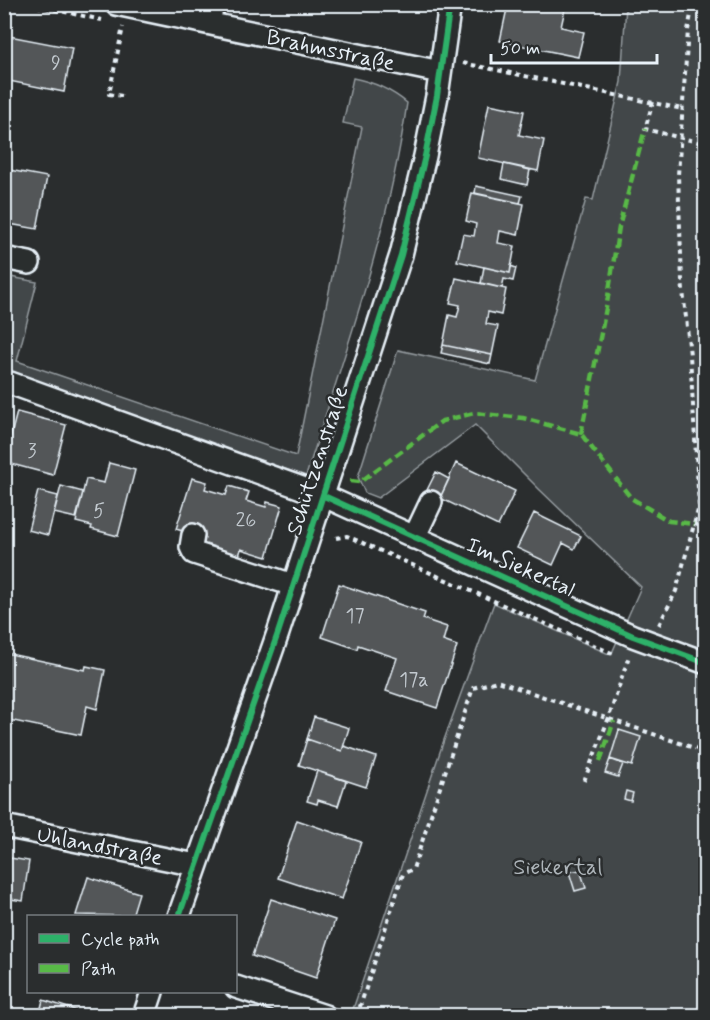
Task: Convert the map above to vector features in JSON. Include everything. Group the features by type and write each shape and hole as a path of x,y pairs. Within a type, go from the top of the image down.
{"street":[{"name":"Schützenstraße","path":"178,915 278,633 401,255 425,156 450,4"},
{"name":"Brahmsstraße","path":"122,6 211,14 441,65"},
{"path":"4,258 29,263"},
{"name":"Im Siekertal","path":"10,383 324,496 633,636 705,663"},
{"path":"414,537 431,502"},
{"path":"193,535 191,547 194,553 293,585"},
{"name":"Uhlandstraße","path":"4,826 196,865"},
{"path":"237,987 325,1016"},
{"path":"144,1016 152,993"}],"path":[{"path":"584,781 608,720 633,636 657,628 676,591 699,506 690,355 682,280 678,175 687,30 693,4"},
{"path":"122,6 110,94 122,96"},
{"path":"441,65 682,109"},
{"path":"653,102 645,129 705,144"},
{"path":"694,524 705,527"},
{"path":"336,538 346,536 639,663"},
{"path":"357,1016 403,874 413,869 473,688 497,681 705,752"}],"green space":[{"name":"Siekertal","path":"626,5 705,5 705,1015 372,1016 353,1009 444,740 494,603 611,655 641,587 475,425 378,498 365,493 358,477 398,350 535,380 586,199 593,200 621,82"},
{"path":"353,78 382,87 407,103 399,151 377,245 306,476 5,374 5,276 37,282 17,361 296,456 362,127 343,123"}],"building":[{"path":"508,4 541,4 565,9 561,27 584,32 578,57 500,41"},
{"path":"4,35 72,48 64,92 4,80"},
{"path":"489,104 524,111 519,135 544,140 538,171 478,158"},
{"path":"504,164 530,170 527,185 501,179"},
{"path":"4,169 47,177 37,229 4,223"},
{"path":"476,186 522,196 520,203 475,193"},
{"path":"472,193 524,204 518,235 500,231 498,243 515,246 510,273 457,261 463,234 474,236 476,224 466,221"},
{"path":"511,266 516,268 513,281 504,279 502,288 481,283 484,267 510,273"},
{"path":"456,278 506,289 501,315 488,312 486,324 498,326 492,355 443,345 449,315 457,317 460,305 450,303"},
{"path":"443,345 492,355 490,364 441,353"},
{"path":"17,412 66,425 53,475 4,462"},
{"path":"109,463 135,470 118,536 91,529 92,526 76,522 86,479 104,483"},
{"path":"456,463 515,491 498,526 440,498"},
{"path":"436,472 449,479 440,498 426,492"},
{"path":"192,478 207,482 205,489 226,495 229,486 249,492 246,501 266,507 267,502 282,506 267,557 241,549 239,556 200,544 202,537 176,529"},
{"path":"61,486 83,492 76,518 54,513"},
{"path":"38,491 58,496 48,535 28,530"},
{"path":"534,513 581,536 574,549 563,543 553,565 517,548"},
{"path":"339,584 425,613 423,619 447,627 443,641 457,646 437,708 386,691 397,658 358,645 357,649 322,637"},
{"path":"4,649 6,649 5,653 85,670 86,666 105,670 97,709 87,706 81,735 4,719"},
{"path":"314,717 349,728 342,751 307,739"},
{"path":"619,730 641,737 632,766 610,759"},
{"path":"307,739 342,751 344,746 376,757 366,787 299,765"},
{"path":"610,759 623,764 618,777 605,773"},
{"path":"317,771 346,781 338,806 318,800 317,804 307,801"},
{"path":"626,791 633,793 631,801 624,799"},
{"path":"297,820 361,842 342,899 278,878"},
{"path":"4,857 29,861 23,901 4,898"},
{"path":"580,870 586,888 575,891 569,872"},
{"path":"88,877 139,893 132,915 76,915"},
{"path":"271,899 335,920 316,978 252,956"},
{"path":"43,1000 94,1016 39,1016"}],"marked path":[{"path":"581,434 607,303 619,227 645,129"},
{"path":"4,381 10,383"},
{"path":"350,481 360,482 442,421 474,413 523,418 581,434 631,498 669,521 694,524"},
{"path":"600,761 614,721"}],"cycle path":[{"path":"179,915 278,633 401,255 437,96 450,4"},
{"path":"324,496 633,636 706,663"}]}
